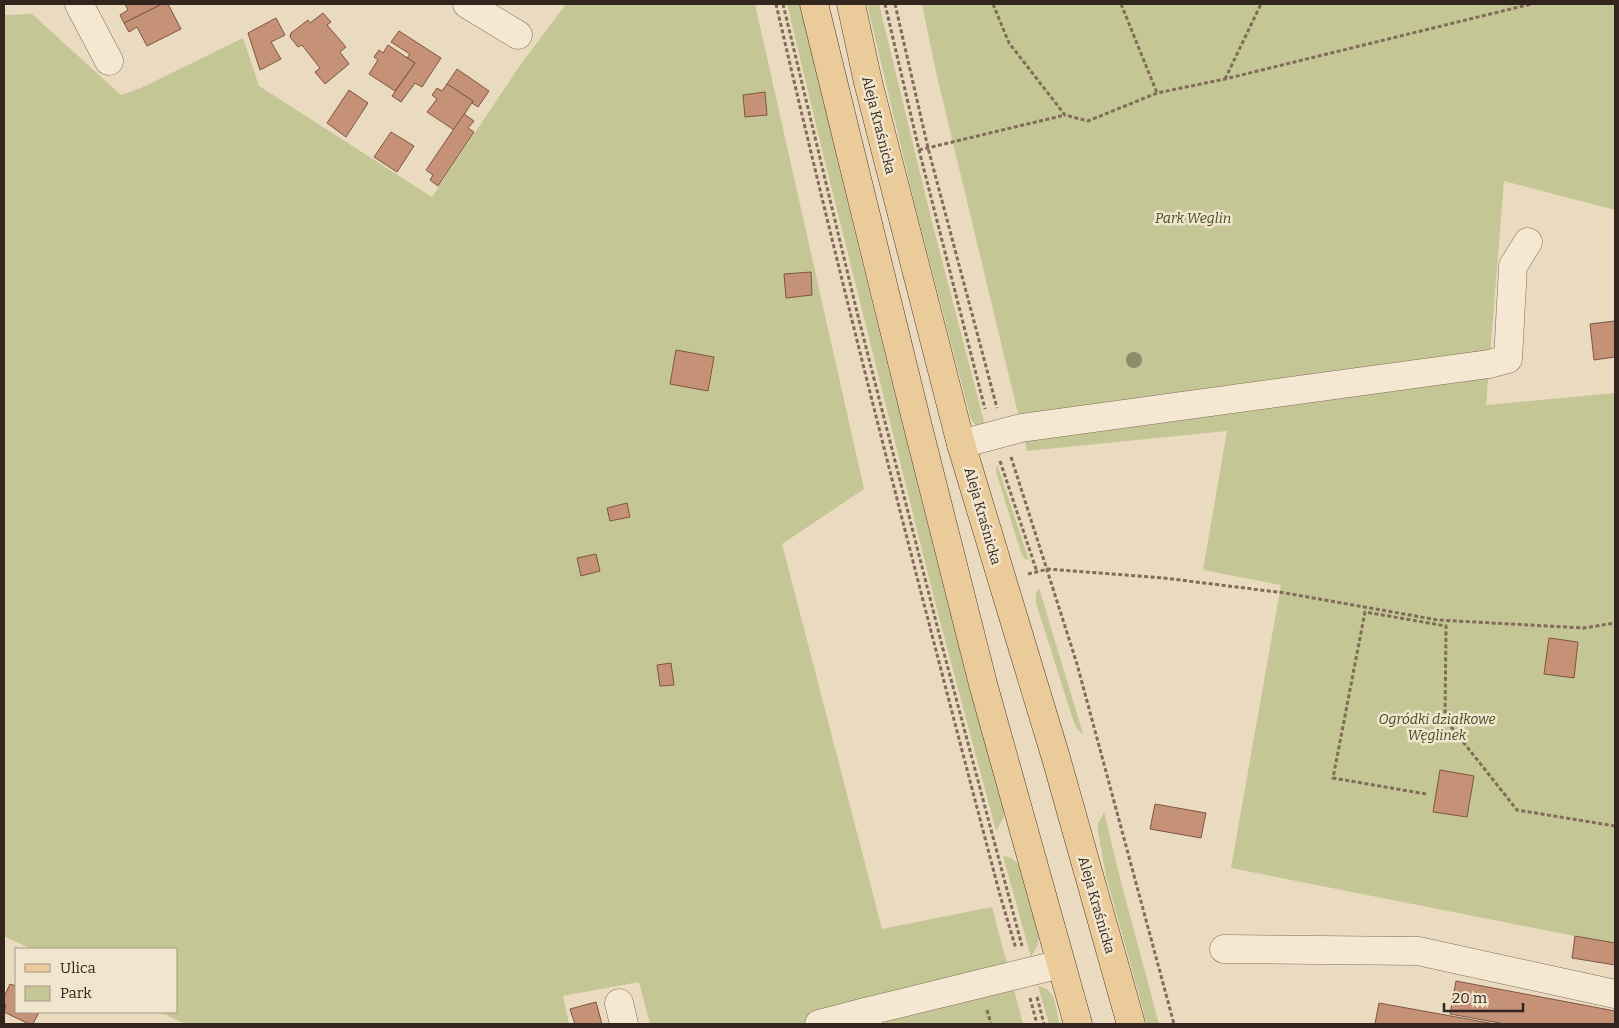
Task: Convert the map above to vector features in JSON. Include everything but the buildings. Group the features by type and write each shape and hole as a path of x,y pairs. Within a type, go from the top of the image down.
{"main road":[{"path":"814,4 978,664 1078,1024"},
{"name":"Aleja Kraśnicka","path":"851,4 868,82 961,444 1056,758 1131,1024"}],"street":[{"path":"79,4 109,61"},
{"path":"467,4 518,35"},
{"path":"961,444 1021,428 1489,364 1508,359 1513,266 1528,242"},
{"path":"1224,949 1418,951 1615,994"},
{"path":"819,1024 867,1018 1061,964"}],"path":[{"path":"776,4 885,454 1000,895 1037,1024"},
{"path":"885,4 919,150 1037,572 1048,569 1164,578 1276,591 1438,620 1584,628 1615,623"},
{"path":"894,4 998,435 1048,569 1079,673 1174,1024"},
{"path":"993,4 1009,43 1065,115"},
{"path":"1120,4 1157,93"},
{"path":"1225,79 1262,4"},
{"path":"919,150 1065,115 1088,121 1157,93 1225,79 1531,4"},
{"path":"1426,794 1333,778 1365,612 1446,626 1445,719 1517,810 1615,826"},
{"path":"985,1002 991,1024"}],"green space":[{"path":"566,4 755,4 864,489 782,544 882,929 992,907 1023,1024 650,1024 639,982 563,996 569,1024 185,1024 162,1013 178,1013 178,948 29,948 4,936 4,15 32,14 121,95 141,88 243,38 259,86 432,197 521,64"},
{"path":"787,4 800,4 923,507 1003,807 1004,817 996,831 937,610"},
{"path":"867,4 879,4 931,218 986,429 976,425 970,416 915,205"},
{"path":"922,4 1615,4 1615,210 1504,181 1486,405 1615,393 1615,944 1231,868 1281,585 1203,570 1227,431 1027,451 936,72"},
{"path":"997,464 1029,560 1025,559 1021,553 996,471"},
{"path":"1039,588 1083,734 1074,723 1036,603 1036,594"},
{"path":"1104,812 1159,1024 1147,1024 1106,876 1098,831 1098,824"},
{"path":"1003,856 1014,860 1021,869 1039,938 1031,957"},
{"path":"1038,986 1049,991 1052,995 1059,1024 1049,1024"}],"park label":[{"name":"Park Weglin","path":"1193,218"},
{"name":"Ogródki działkowe Węglinek","path":"1437,728"}]}
